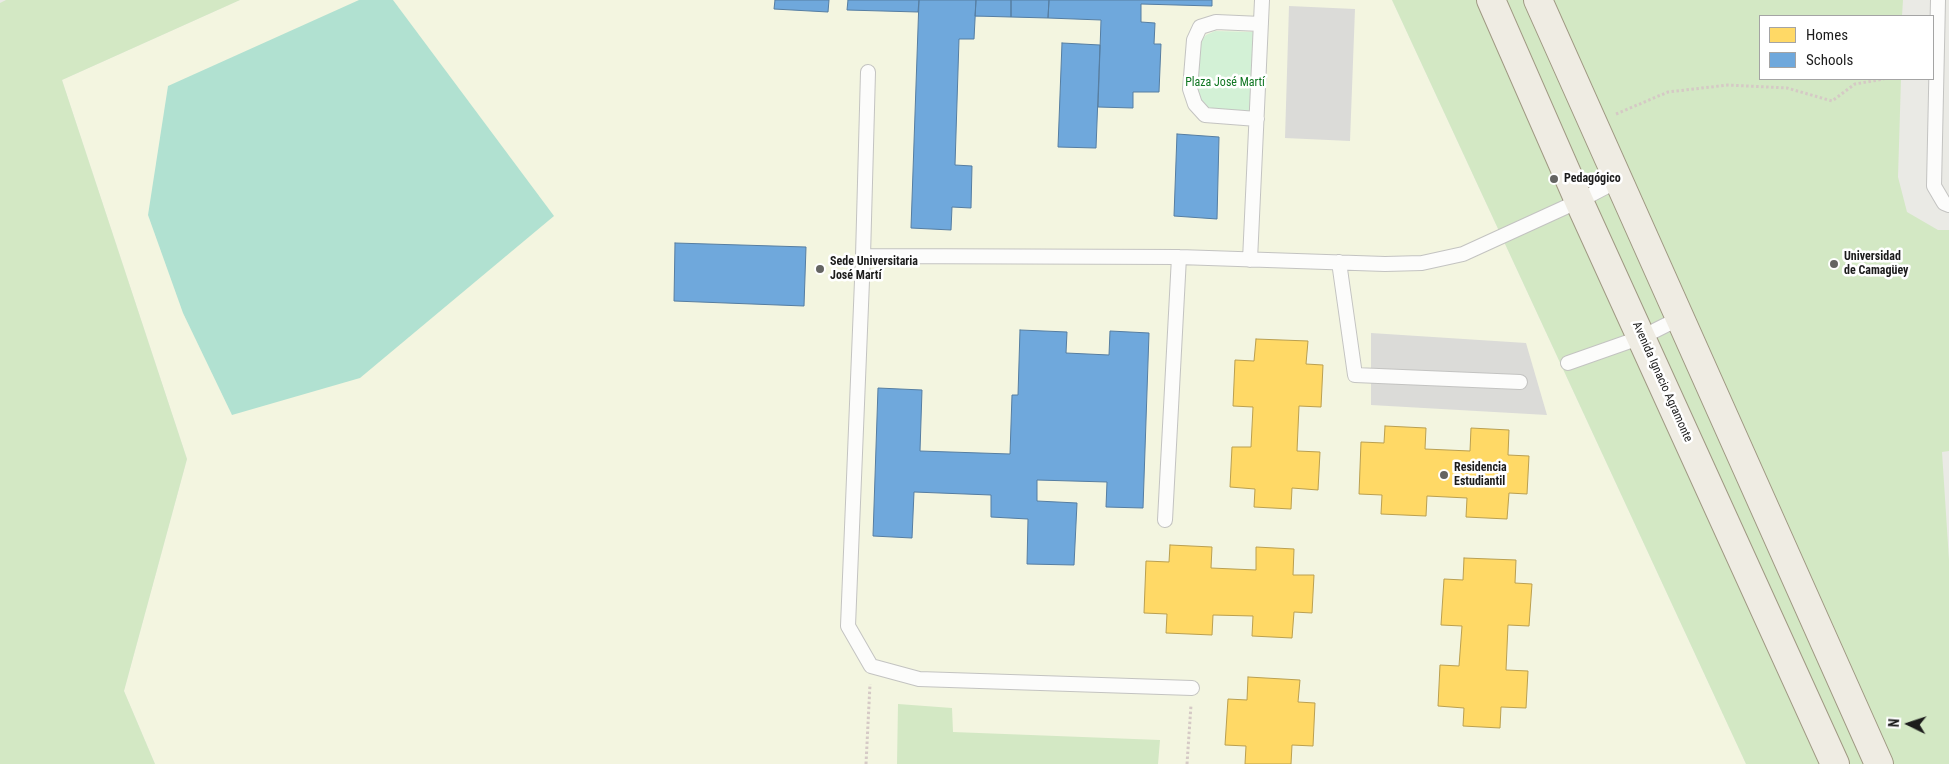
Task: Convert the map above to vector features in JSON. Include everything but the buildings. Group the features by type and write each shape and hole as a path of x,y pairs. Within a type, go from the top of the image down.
{"main road":[{"name":"Avenida Ignacio Agramonte","path":"1491,0 1579,201 1835,764"},
{"path":"1538,0 1879,764"}],"lane":[{"path":"1250,260 1262,0"},
{"path":"1938,0 1934,186 1944,203 1949,206"},
{"path":"1257,119 1205,115 1195,104 1190,90 1194,40 1200,27 1216,22 1260,24"},
{"path":"868,72 863,256 848,626 871,666 919,679 1192,688"},
{"path":"863,256 1180,257 1385,264 1422,263 1464,254 1579,201 1619,180"},
{"path":"1165,520 1180,257"},
{"path":"1339,262 1355,375 1520,382"},
{"path":"1568,364 1642,337 1680,318"}],"path":[{"path":"1595,128 1618,113 1668,92 1728,85 1787,88 1832,101 1855,84 1878,80"},
{"path":"866,764 871,666"},
{"path":"1187,764 1192,688"}],"shaded area":[{"name":"Sede Universitaria José Martí","path":"240,0 1392,0 1746,764 155,764 124,691 187,459 62,80"},
{"path":"1289,6 1355,9 1350,141 1285,138"},
{"path":"1371,333 1526,343 1547,415 1371,405"}],"green space":[{"path":"6,0 240,0 62,80 187,459 124,691 155,764 0,764 0,3"},
{"path":"359,0 393,0 554,216 360,378 232,415 183,313 148,215 168,86"},
{"path":"1392,0 1903,0 1902,15 1759,15 1759,80 1901,80 1898,177 1907,212 1938,230 1949,230 1949,451 1942,452 1949,560 1949,764 1746,764"},
{"name":"Plaza José Martí","path":"1215,31 1253,32 1251,111 1208,110 1202,103 1197,89 1201,41 1206,35"},
{"path":"898,704 952,708 953,732 1160,740 1158,764 897,764"}],"place":[{"name":"Pedagógico","path":"1554,179"},
{"name":"Universidad de Camagüey","path":"1834,264"},
{"name":"Sede Universitaria José Martí","path":"820,269"},
{"name":"Residencia Estudiantil","path":"1444,475"}]}
